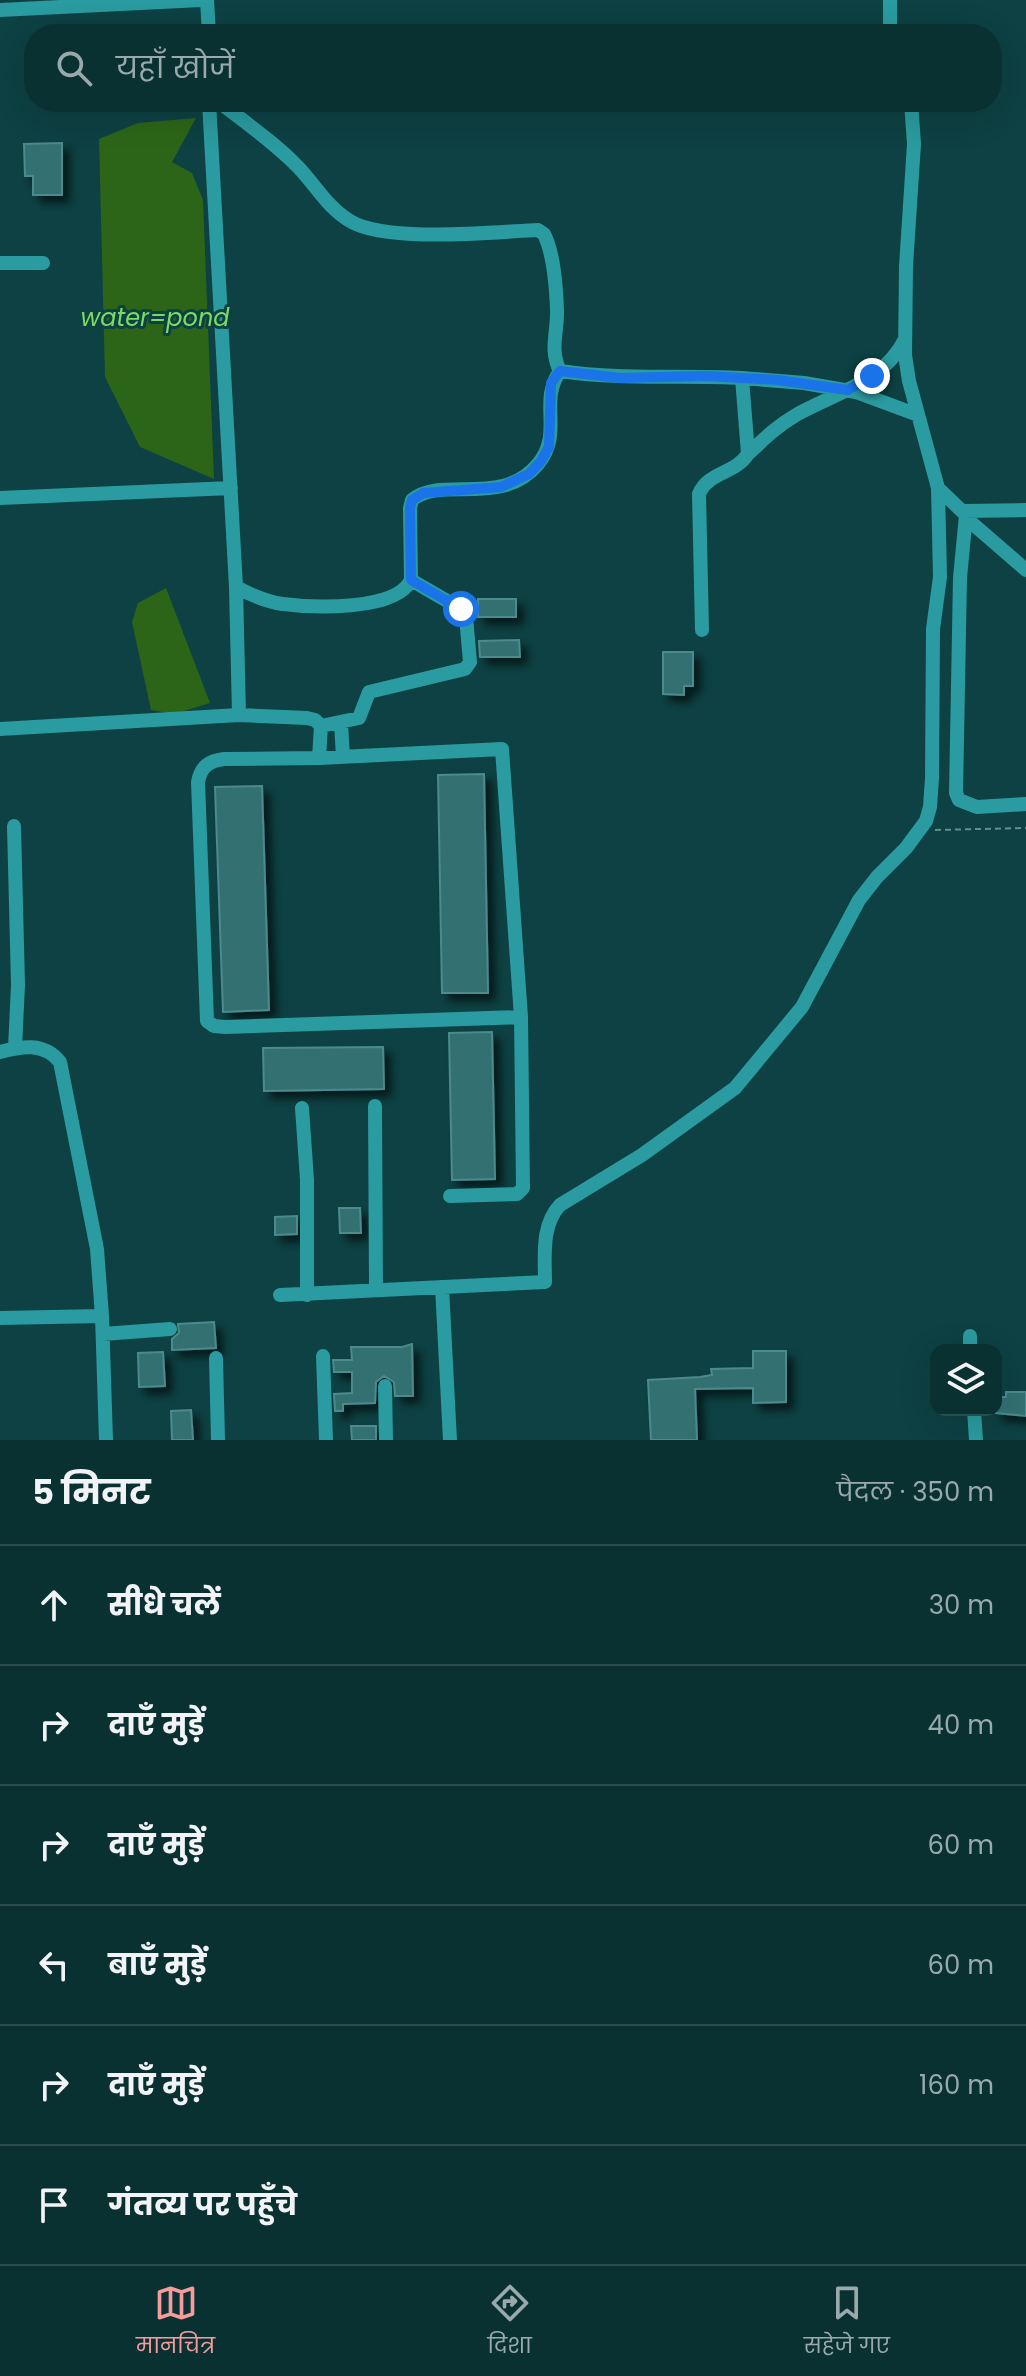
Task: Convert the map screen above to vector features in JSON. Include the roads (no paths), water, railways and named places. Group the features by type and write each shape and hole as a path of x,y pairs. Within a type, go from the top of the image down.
{"street":[{"path":"0,10 204,0 208,24"},
{"path":"890,0 890,24"},
{"path":"210,112 236,587 239,715"},
{"path":"232,112 285,154 336,211 353,223 393,232 421,234 538,230 544,234 551,256 557,310 553,356 560,371"},
{"path":"280,1295 545,1282 546,1234 553,1213 571,1197 642,1155 735,1088 802,1007 859,900 920,831 930,807 933,629 941,547 938,488 909,381 905,339 914,144 912,112"},
{"path":"0,263 43,263"},
{"path":"702,630 699,494 707,481 737,467 770,432 796,415 848,390 890,363 905,339"},
{"path":"236,587 281,604 366,604 398,595 411,580 412,500 423,493 501,487 529,474 549,447 551,383 560,371"},
{"path":"560,371 620,378 742,378 804,383 848,390 918,415"},
{"path":"742,378 748,454"},
{"path":"0,498 231,488"},
{"path":"938,488 1026,570"},
{"path":"965,514 1026,510"},
{"path":"965,514 960,578 956,793 959,800 977,807 1026,804"},
{"path":"321,726 359,718 369,692 458,672 470,662 466,617 461,609 411,580"},
{"path":"0,729 239,715 307,718 321,726 319,758"},
{"path":"341,723 343,757"},
{"path":"450,1196 517,1194 523,1188 521,1017 502,749 319,758 224,759 212,761 200,774 207,1021 214,1026 225,1027 521,1017"},
{"path":"14,826 18,985 7,1050 38,1047 53,1053 64,1072 88,1214 97,1249 106,1440"},
{"path":"375,1106 376,1290"},
{"path":"302,1108 307,1180 307,1295"},
{"path":"442,1287 450,1440"},
{"path":"0,1318 102,1316"},
{"path":"103,1334 170,1329"},
{"path":"323,1356 326,1440"},
{"path":"216,1358 218,1440"},
{"path":"385,1386 386,1440"},
{"path":"974,1416 976,1440"}],"water":[{"name":"water=pond","path":"196,118 172,162 192,173 203,200 214,479 140,447 105,377 99,139 138,123"},
{"path":"166,588 210,703 174,714 151,710 132,622 138,603"}]}
